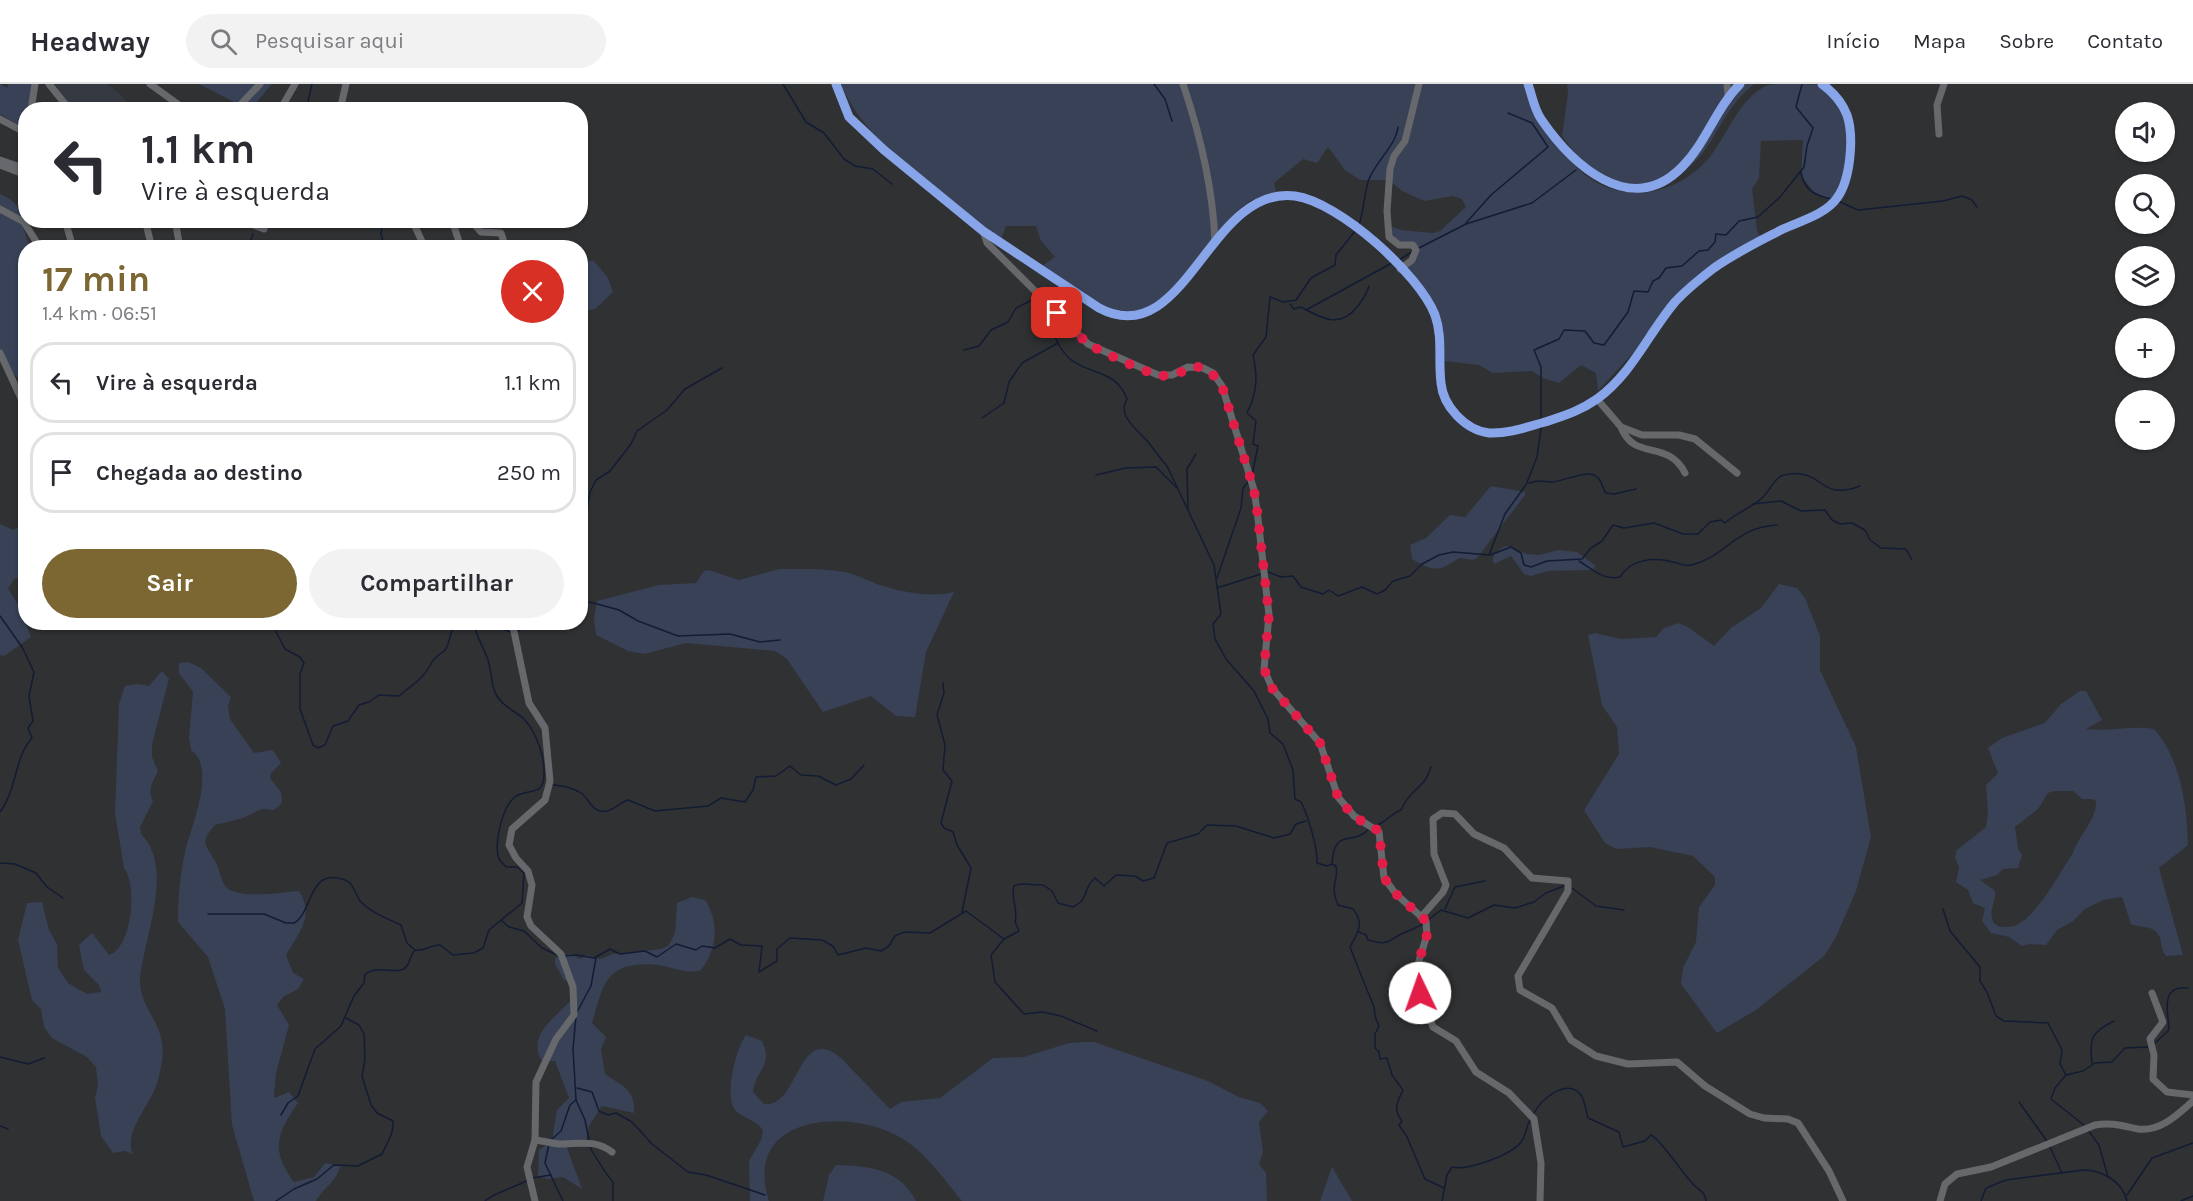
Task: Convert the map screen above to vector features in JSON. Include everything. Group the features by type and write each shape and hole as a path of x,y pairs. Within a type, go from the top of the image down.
{"highway":[{"path":"836,84 844,109 854,123 982,231 1099,308 1114,315 1144,312 1164,302 1183,284 1215,243 1250,206 1268,198 1296,196 1319,204 1363,231 1425,297 1434,315 1442,345 1442,391 1463,422 1484,432 1509,431 1570,414 1597,399 1623,375 1675,303 1707,273 1730,257 1820,211 1838,197 1845,180 1849,152 1848,118 1841,102 1822,84"},
{"path":"1528,84 1539,117 1574,159 1599,179 1625,187 1650,185 1678,171 1693,153 1728,96 1740,84"}],"street":[{"path":"32,102 34,84"},
{"path":"49,84 64,102"},
{"path":"150,84 175,102"},
{"path":"242,102 260,84"},
{"path":"285,102 295,84"},
{"path":"342,102 346,84"},
{"path":"1183,84 1197,125 1215,223 1215,243"},
{"path":"1400,269 1412,260 1416,250 1413,246 1399,245 1389,237 1386,226 1389,177 1394,156 1405,141 1419,84"},
{"path":"1727,84 1728,96"},
{"path":"1939,134 1937,105 1944,84"},
{"path":"0,119 18,129"},
{"path":"0,160 18,169"},
{"path":"0,165 18,171"},
{"path":"0,209 18,219"},
{"path":"477,228 481,232 501,232 504,240"},
{"path":"982,231 987,243 1088,344 1158,375 1172,375 1188,367 1203,368 1213,373 1222,386 1254,490 1257,510 1269,615 1264,669 1272,688 1320,743 1338,797 1353,816 1379,831 1384,878 1396,894 1426,921 1427,935 1417,967 1420,993 1433,1027 1456,1041 1476,1072 1509,1093 1534,1119 1541,1163 1540,1201"},
{"path":"0,353 18,392"},
{"path":"1597,399 1621,427 1625,438 1636,446 1671,454 1685,473"},
{"path":"1621,427 1642,435 1679,435 1695,439 1737,473"},
{"path":"514,630 529,703 545,728 549,747 550,781 545,800 512,829 509,845 516,858 528,871 532,885 527,917 531,926 561,954 573,987 574,1015 556,1039 536,1082 535,1140 526,1167 535,1201"},
{"path":"1421,917 1443,892 1446,885 1435,859 1431,827 1433,819 1442,813 1455,814 1474,834 1499,844 1532,878 1568,881 1568,891 1518,976 1520,990 1552,1008 1571,1040 1596,1056 1628,1064 1677,1062 1705,1086 1750,1114 1764,1118 1788,1119 1798,1124 1829,1171 1843,1201"},
{"path":"2152,993 2163,1023 2150,1039 2154,1055 2153,1079 2166,1092 2193,1095"},
{"path":"1940,1201 1945,1184 1957,1174 1991,1167 2095,1125 2112,1124 2141,1129 2152,1128 2170,1120 2193,1101"},
{"path":"535,1140 559,1144 581,1142 603,1145 612,1152"}],"shaded area":[{"path":"0,84 7,88 9,84 33,84 30,102 18,102 18,124 0,114"},
{"path":"52,84 107,84 126,102 67,102"},
{"path":"199,84 272,84 257,102 234,102"},
{"path":"841,84 1523,84 1549,132 1575,166 1600,184 1633,193 1666,188 1696,171 1716,149 1742,107 1758,90 1768,85 1812,84 1818,85 1831,94 1840,107 1846,122 1847,156 1844,172 1831,201 1814,192 1801,176 1803,140 1761,141 1759,178 1752,189 1757,231 1762,240 1709,270 1598,391 1596,373 1581,365 1559,383 1543,378 1532,371 1493,373 1479,365 1444,361 1443,336 1404,268 1415,250 1394,243 1387,225 1401,230 1433,233 1440,231 1466,207 1462,199 1453,196 1424,201 1402,191 1389,180 1360,180 1345,170 1328,147 1317,163 1303,159 1274,183 1277,194 1250,201 1232,216 1190,273 1157,304 1138,310 1115,309 1085,297 1039,268 1055,257 1041,241 1036,226 1006,226 1001,239 934,189 889,150 869,129 853,107"},
{"path":"1567,84 1754,84 1738,100 1696,161 1682,172 1662,180 1636,184 1613,181 1593,170 1562,136 1568,94"},
{"path":"0,194 18,207 18,228 24,228 27,240 18,240 18,378 5,365 0,353"},
{"path":"588,261 594,261 608,278 613,292 595,309 588,310"},
{"path":"1491,486 1525,492 1525,495 1477,558 1473,560 1459,558 1436,569 1412,559 1410,545 1426,538 1450,515 1465,517"},
{"path":"0,524 13,530 18,528 18,579 14,579 8,589 18,604 18,630 28,630 31,637 4,656 0,655"},
{"path":"1507,546 1527,554 1539,555 1559,550 1577,552 1596,566 1592,570 1549,571 1531,576 1524,574 1511,556 1494,564 1493,558 1496,553"},
{"path":"779,569 820,569 844,572 888,588 907,592 946,594 954,592 926,652 915,717 896,716 871,696 823,712 787,659 775,651 686,643 644,654 628,651 596,635 594,618 597,601 659,585 696,583 704,571 709,570 739,580"},
{"path":"1779,584 1797,588 1805,598 1820,636 1820,670 1856,747 1871,837 1856,891 1836,937 1824,956 1756,1010 1717,1033 1681,984 1683,968 1696,942 1699,907 1715,885 1715,877 1693,856 1650,847 1616,849 1605,843 1584,810 1619,754 1617,727 1602,705 1588,635 1595,633 1621,639 1656,637 1664,628 1678,623 1688,627 1714,646 1731,628 1761,608"},
{"path":"188,662 201,668 231,697 228,706 230,719 254,753 273,750 281,763 271,773 270,778 281,792 282,802 279,806 274,810 262,809 243,818 215,825 207,836 206,844 217,864 224,884 232,891 272,894 299,891 304,900 306,908 303,924 286,955 293,973 304,979 298,989 283,997 277,1005 289,1025 276,1073 274,1096 275,1098 289,1092 298,1103 285,1124 279,1142 279,1151 286,1171 294,1182 314,1177 325,1163 340,1166 336,1177 316,1201 254,1201 232,1125 225,1009 208,957 178,922 183,861 202,784 202,770 191,750 189,738 193,692 179,673 179,663"},
{"path":"162,671 169,679 152,744 152,757 158,771 151,790 153,801 140,827 141,834 151,848 156,865 157,884 140,988 159,1030 163,1049 162,1061 154,1092 134,1128 131,1146 133,1154 125,1151 113,1153 101,1136 95,1097 98,1086 96,1067 87,1057 52,1038 44,1027 41,1009 32,1000 18,940 27,903 42,902 49,930 57,944 58,968 68,983 87,994 101,992 99,985 84,970 79,945 92,933 109,955 117,950 128,928 131,887 124,868 115,813 119,704 125,686 138,684 149,686"},
{"path":"2080,691 2086,691 2102,720 2086,729 2154,729 2171,754 2184,800 2188,845 2159,868 2183,955 2166,956 2155,931 2131,924 2122,897 2103,900 2085,909 2073,921 2057,930 2046,945 2022,946 2009,937 1991,933 1982,921 1985,908 1973,903 1968,890 1956,882 1959,868 1955,857 1957,850 1986,827 1988,812 1986,785 1998,773 1988,748 2002,738 2045,723 2061,704","holes":["2073,791 2082,799 2096,801 2094,815 2073,853 2044,898 2026,919 2007,927 1997,925 1991,915 1995,891 1980,880 1997,875 2003,869 2018,868 2022,855 2018,848 2015,827 2038,809 2048,793"]},
{"path":"692,897 705,900 715,927 713,945 701,970 687,971 650,964 625,967 616,972 605,985 592,1023 606,1037 601,1049 605,1074 627,1089 633,1099 634,1113 602,1106 589,1126 586,1140 566,1145 582,1189 563,1177 548,1179 538,1176 539,1150 552,1141 557,1110 569,1098 555,1061 542,1061 538,1051 540,1035 545,1027 572,999 574,983 564,980 555,964 555,958 570,954 580,959 587,955 600,959 613,954 662,949 669,945 675,933 677,903"},
{"path":"746,1035 762,1041 765,1049 765,1062 753,1092 764,1104 776,1102 785,1094 807,1057 816,1050 827,1050 842,1059 890,1109 901,1102 940,1098 993,1058 1024,1057 1069,1043 1094,1042 1208,1081 1239,1097 1260,1103 1268,1111 1259,1122 1263,1152 1259,1164 1266,1173 1267,1201 962,1201 914,1147 894,1134 872,1126 848,1122 824,1122 801,1127 782,1136 770,1152 764,1173 769,1201 750,1201 749,1161 761,1140 763,1130 736,1111 732,1105 731,1095 735,1061"},
{"path":"836,1165 871,1168 891,1175 909,1190 916,1201 823,1201 829,1175"},
{"path":"1332,1167 1352,1201 1320,1201"}],"waterway":[{"path":"308,102 312,84"},
{"path":"783,84 806,122 824,133 844,159 855,166 873,169 892,184"},
{"path":"1154,84 1165,99 1172,121"},
{"path":"1541,420 1541,367 1534,350 1559,339 1564,330 1585,331 1594,343 1604,345 1628,312 1634,291 1648,292 1653,281 1659,278 1666,268 1682,266 1699,251 1708,250 1715,242 1716,234 1726,235 1739,221 1758,217 1780,197 1804,167 1813,128 1796,107 1802,84"},
{"path":"1466,223 1491,195 1548,147 1532,123 1508,113"},
{"path":"1359,225 1369,179 1394,140 1398,127"},
{"path":"1417,249 1466,224 1532,203 1576,170"},
{"path":"1801,172 1804,183 1810,190 1831,199"},
{"path":"1838,201 1858,210 1943,201 1962,196 1972,200 1977,207"},
{"path":"382,228 383,240"},
{"path":"1252,475 1258,446 1253,444 1256,421 1247,413 1256,385 1253,355 1266,337 1270,297 1283,302 1296,300 1311,278 1335,265 1336,255 1355,231"},
{"path":"251,240 253,234"},
{"path":"1399,260 1413,251"},
{"path":"1306,310 1392,263"},
{"path":"1290,304 1294,309 1301,307 1324,318 1338,320 1345,318 1358,306 1369,286"},
{"path":"964,350 979,346 991,330 1008,322 1016,308 1036,298 1045,312 1059,345 1070,359 1109,377 1122,389 1127,399 1124,405 1126,417 1167,466 1214,565 1221,614 1213,624 1215,639 1226,659 1254,691 1268,719 1270,733 1283,744 1293,770 1295,799 1301,802 1312,832 1317,863 1327,866 1332,864"},
{"path":"982,418 1004,403 1009,382 1022,363 1058,343"},
{"path":"588,504 590,492 596,480 610,471 631,444 637,431 667,410 685,389 722,368"},
{"path":"1526,485 1537,457 1541,428"},
{"path":"1188,508 1187,469 1196,454"},
{"path":"1096,475 1126,468 1156,467 1177,488"},
{"path":"1529,483 1555,482 1587,474 1599,478 1606,493 1614,494 1636,489"},
{"path":"1268,572 1281,577 1293,576 1301,587 1323,594 1329,590 1338,596 1362,587 1377,594 1385,590 1393,581 1410,576 1422,564 1439,555 1453,552 1490,555 1511,547 1521,553 1524,565 1531,567 1547,561 1582,559 1591,548 1602,541 1613,525 1624,528 1654,523 1683,534 1698,534 1710,522 1721,520 1725,523 1754,504 1763,497 1778,478 1785,475 1808,476 1831,489 1848,490 1860,486"},
{"path":"1217,578 1241,508 1243,488 1248,482"},
{"path":"1489,555 1505,514 1525,486"},
{"path":"1753,504 1781,501 1801,511 1825,510 1832,520 1840,524 1852,523 1865,530 1870,540 1881,548 1906,549 1912,560"},
{"path":"1579,561 1598,574 1614,578 1620,577 1630,566 1643,561 1665,560 1688,565 1713,556 1751,531 1777,525"},
{"path":"1217,588 1261,574"},
{"path":"588,602 619,610 638,621 678,636 730,634 760,642 780,640"},
{"path":"0,616 22,647 34,672 29,696 33,721 28,728 32,738 22,755 10,794 0,812"},
{"path":"275,630 285,649 300,657 304,663 300,674 300,709 313,745 318,748 325,745 333,726 348,721 359,705 379,695 399,696 418,681 433,660 446,649 452,630"},
{"path":"281,1115 288,1103 298,1096 315,1049 341,1026 354,996 364,983 365,974 376,970 402,969 407,965 415,950 437,945 453,955 474,953 483,948 489,930 522,903 524,873 517,867 506,867 499,859 497,850 499,833 503,816 510,802 520,794 534,791 541,786 544,775 542,753 537,739 525,720 503,704 495,692 489,662 475,630"},
{"path":"505,630 511,632"},
{"path":"943,683 944,693 937,715 945,745 943,770 952,781 941,823 944,828 953,832 957,845 971,868 962,912"},
{"path":"553,785 578,791 598,810 610,810 628,800 655,811 708,806 721,798 745,802 753,790 756,777 776,776 790,766 801,775 818,776 836,785 851,779 864,765"},
{"path":"1375,826 1401,810 1405,802 1425,780 1431,767"},
{"path":"1097,1031 1061,1016 1042,1012 1024,1014 995,982 991,955 1004,939 1019,931 1015,922 1014,886 1043,885 1052,891 1058,903 1073,907 1082,900 1095,878 1104,886 1116,875 1135,876 1143,881 1154,878 1167,843 1198,834 1207,825 1236,826 1274,838 1290,834 1296,824 1306,821"},
{"path":"1369,829 1357,837 1345,839 1336,845 1332,864 1336,866 1335,898 1338,905 1353,909 1359,919 1359,928 1350,947 1373,1004 1379,1026 1375,1034 1375,1048 1379,1052 1380,1059 1387,1058 1392,1075 1403,1090 1397,1105 1397,1113 1402,1121 1399,1125 1407,1137 1425,1179 1444,1188"},
{"path":"0,863 15,864 36,873 47,887 63,898"},
{"path":"208,914 264,914 286,923 294,923 300,918 318,885 324,879 333,877 348,882 365,906 401,925 407,943 415,950"},
{"path":"1445,909 1455,887 1485,881"},
{"path":"1428,920 1441,910 1468,918 1494,905 1515,908 1534,902 1546,893 1564,886"},
{"path":"1572,888 1596,906 1624,910"},
{"path":"1943,909 1950,931 1980,967 1980,981 1996,1016 2004,1021 2048,1023 2062,1050 2060,1064 2066,1075"},
{"path":"564,956 577,955 594,958 610,949 620,954 645,951 657,957 676,944 696,950 702,946 715,948 730,939 741,945 762,946 759,972 777,961 777,949 790,938 822,940 833,946 838,955 866,948 881,951 889,946 895,936 904,932 930,933 966,911 1004,939"},
{"path":"502,921 509,927 524,931 542,948 557,955"},
{"path":"1359,932 1366,935 1368,940 1386,942 1424,923"},
{"path":"577,1012 591,986 596,958"},
{"path":"2155,1043 2169,1030 2167,1009 2169,996 2172,991 2179,988 2188,988"},
{"path":"576,1016 573,1049 576,1100 585,1120 589,1140"},
{"path":"276,1201 294,1189 317,1179 334,1165 358,1166 382,1154 390,1138 393,1121 377,1113 371,1105 362,1076 365,1060 364,1034 359,1025 346,1018"},
{"path":"2092,1063 2093,1037 2100,1029 2114,1021"},
{"path":"2085,1126 2051,1099 2055,1088 2066,1075 2083,1071 2095,1063 2112,1062 2125,1048 2148,1047"},
{"path":"0,1057 28,1064 44,1058"},
{"path":"577,1088 592,1092 599,1111 608,1115 616,1113 632,1122 652,1144 688,1172 706,1175 765,1195"},
{"path":"1534,1113 1542,1102 1555,1092 1569,1088 1575,1090 1582,1097 1588,1118 1619,1132 1623,1147 1645,1141 1651,1135 1655,1138 1690,1181 1704,1194 1706,1201"},
{"path":"551,1140 561,1131 570,1105 576,1100"},
{"path":"2019,1102 2047,1141"},
{"path":"1442,1201 1447,1175 1452,1167 1477,1165 1508,1152 1523,1140 1530,1120"},
{"path":"0,1126 8,1129"},
{"path":"2088,1130 2099,1145 2108,1177"},
{"path":"2127,1195 2152,1158 2193,1143"},
{"path":"549,1144 545,1163 563,1201"},
{"path":"2049,1145 2062,1173"},
{"path":"590,1147 613,1182 613,1201"},
{"path":"1981,1201 1986,1188 2006,1180 2083,1170 2097,1172 2116,1182 2127,1201"},
{"path":"532,1178 551,1175"},
{"path":"485,1201 528,1180"},
{"path":"2181,1201 2193,1196"}],"route":[{"path":"1057,313 1088,344 1107,353 1158,375 1172,375 1188,367 1203,368 1213,373 1222,386 1254,490 1257,510 1269,615 1264,669 1272,688 1320,743 1338,797 1353,816 1371,824 1379,831 1384,878 1396,894 1426,921 1427,935 1417,967 1420,993"}]}
